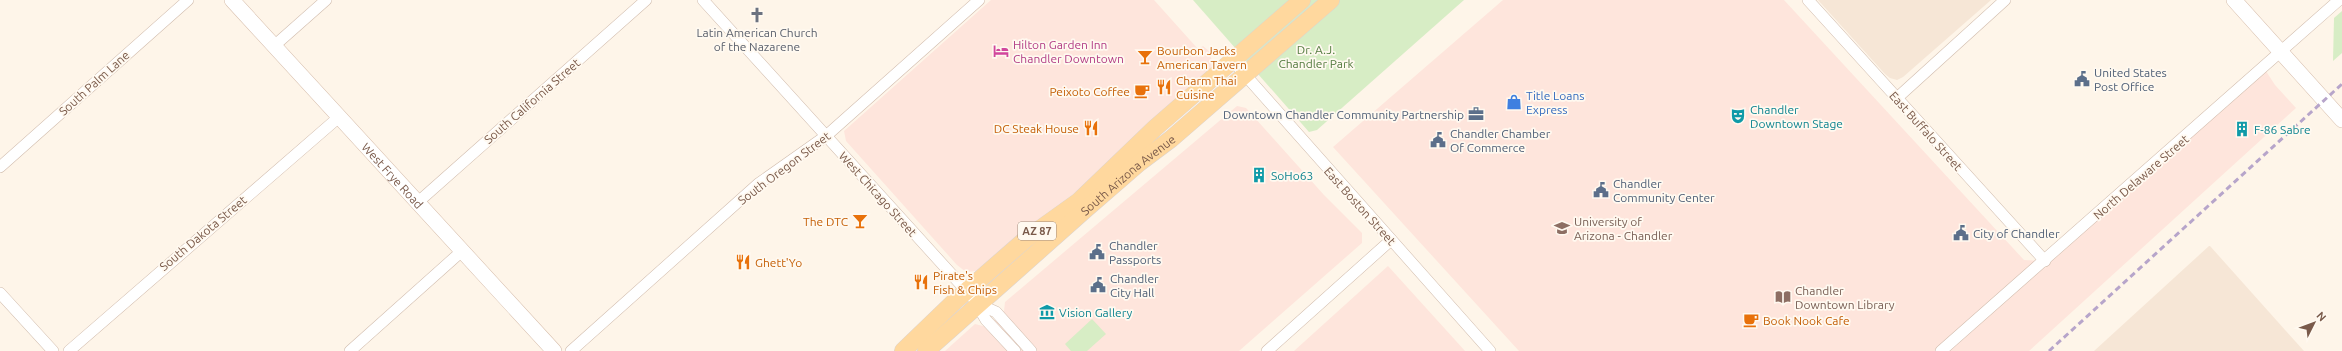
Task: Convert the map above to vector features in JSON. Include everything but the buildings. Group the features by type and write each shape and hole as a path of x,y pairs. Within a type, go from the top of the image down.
{"main road":[{"name":"South Arizona Avenue","path":"926,351 944,335 973,298 1026,239 1079,201 1128,153 1302,0"},
{"name":"South Arizona Avenue","path":"903,351 933,321 973,298 1140,163 1171,140 1332,0"},
{"path":"933,321 944,335"}],"street":[{"name":"South Palm Lane","path":"0,167 188,0"},
{"name":"West Frye Road","path":"232,0 554,351"},
{"path":"274,46 326,0"},
{"name":"South California Street","path":"417,203 646,0"},
{"name":"West Chicago Street","path":"703,0 973,298"},
{"name":"South Oregon Street","path":"571,351 758,184 826,136 979,0"},
{"name":"East Buffalo Street","path":"1808,0 2045,262"},
{"path":"1897,98 2005,0"},
{"path":"2234,0 2342,120"},
{"name":"North Delaware Street","path":"1941,351 2045,262 2281,53 2338,0"},
{"name":"East Boston Street","path":"1232,60 1490,351"},
{"name":"South Dakota Street","path":"69,351 339,117"},
{"path":"1267,351 1391,240"},
{"path":"350,351 462,251"},
{"path":"0,293 52,351"},
{"path":"973,298 986,320 1015,351"},
{"path":"973,298 996,312 1031,351"}],"shaded area":[{"path":"991,0 1154,0 1198,49 1203,46 1209,51 1213,64 1211,69 1079,190 1028,227 976,271 966,272 957,265 846,141 844,131"},
{"path":"1503,0 1784,0 2024,260 2045,261 2264,68 2275,85 2296,108 2029,351 1519,351 1333,147"},
{"path":"1818,0 1991,0 1903,77 1897,80 1890,78 1885,74"},
{"path":"1237,106 1246,108 1324,195 1362,233 1362,243 1239,351 945,351 975,324 987,327 1004,311 1005,302"},
{"path":"2209,246 2304,351 2094,351"},
{"path":"1388,266 1465,351 1294,351"}],"green space":[{"name":"Dr. A.J. Chandler Park","path":"1193,0 1464,0 1317,130 1309,132"},
{"path":"2342,11 2342,53 2333,61 2334,18"},
{"path":"1092,319 1106,334 1087,351 1071,351 1065,344"}],"railway":[{"path":"2049,351 2342,84"}],"place":[{"name":"Latin American Church of the Nazarene","path":"757,15"},
{"name":"Hilton Garden Inn Chandler Downtown","path":"1001,51"},
{"name":"Bourbon Jacks American Tavern","path":"1145,57"},
{"name":"United States Post Office","path":"2082,79"},
{"name":"Charm Thai Cuisine","path":"1164,87"},
{"name":"Peixoto Coffee","path":"1142,91"},
{"name":"Title Loans Express","path":"1514,102"},
{"name":"Downtown Chandler Community Partnership","path":"1476,114"},
{"name":"Chandler Downtown Stage","path":"1738,116"},
{"name":"DC Steak House","path":"1091,128"},
{"name":"F-86 Sabre","path":"2242,129"},
{"name":"Chandler Chamber Of Commerce","path":"1438,140"},
{"name":"SoHo63","path":"1259,175"},
{"name":"Chandler Community Center","path":"1601,190"},
{"name":"The DTC","path":"860,221"},
{"name":"University of Arizona - Chandler","path":"1562,228"},
{"name":"City of Chandler","path":"1961,233"},
{"name":"Chandler Passports","path":"1097,252"},
{"name":"Ghett'Yo","path":"743,262"},
{"name":"Pirate's Fish & Chips","path":"921,282"},
{"name":"Chandler City Hall","path":"1098,285"},
{"name":"Chandler Downtown Library","path":"1783,297"},
{"name":"Vision Gallery","path":"1047,312"},
{"name":"Book Nook Cafe","path":"1751,320"}]}
